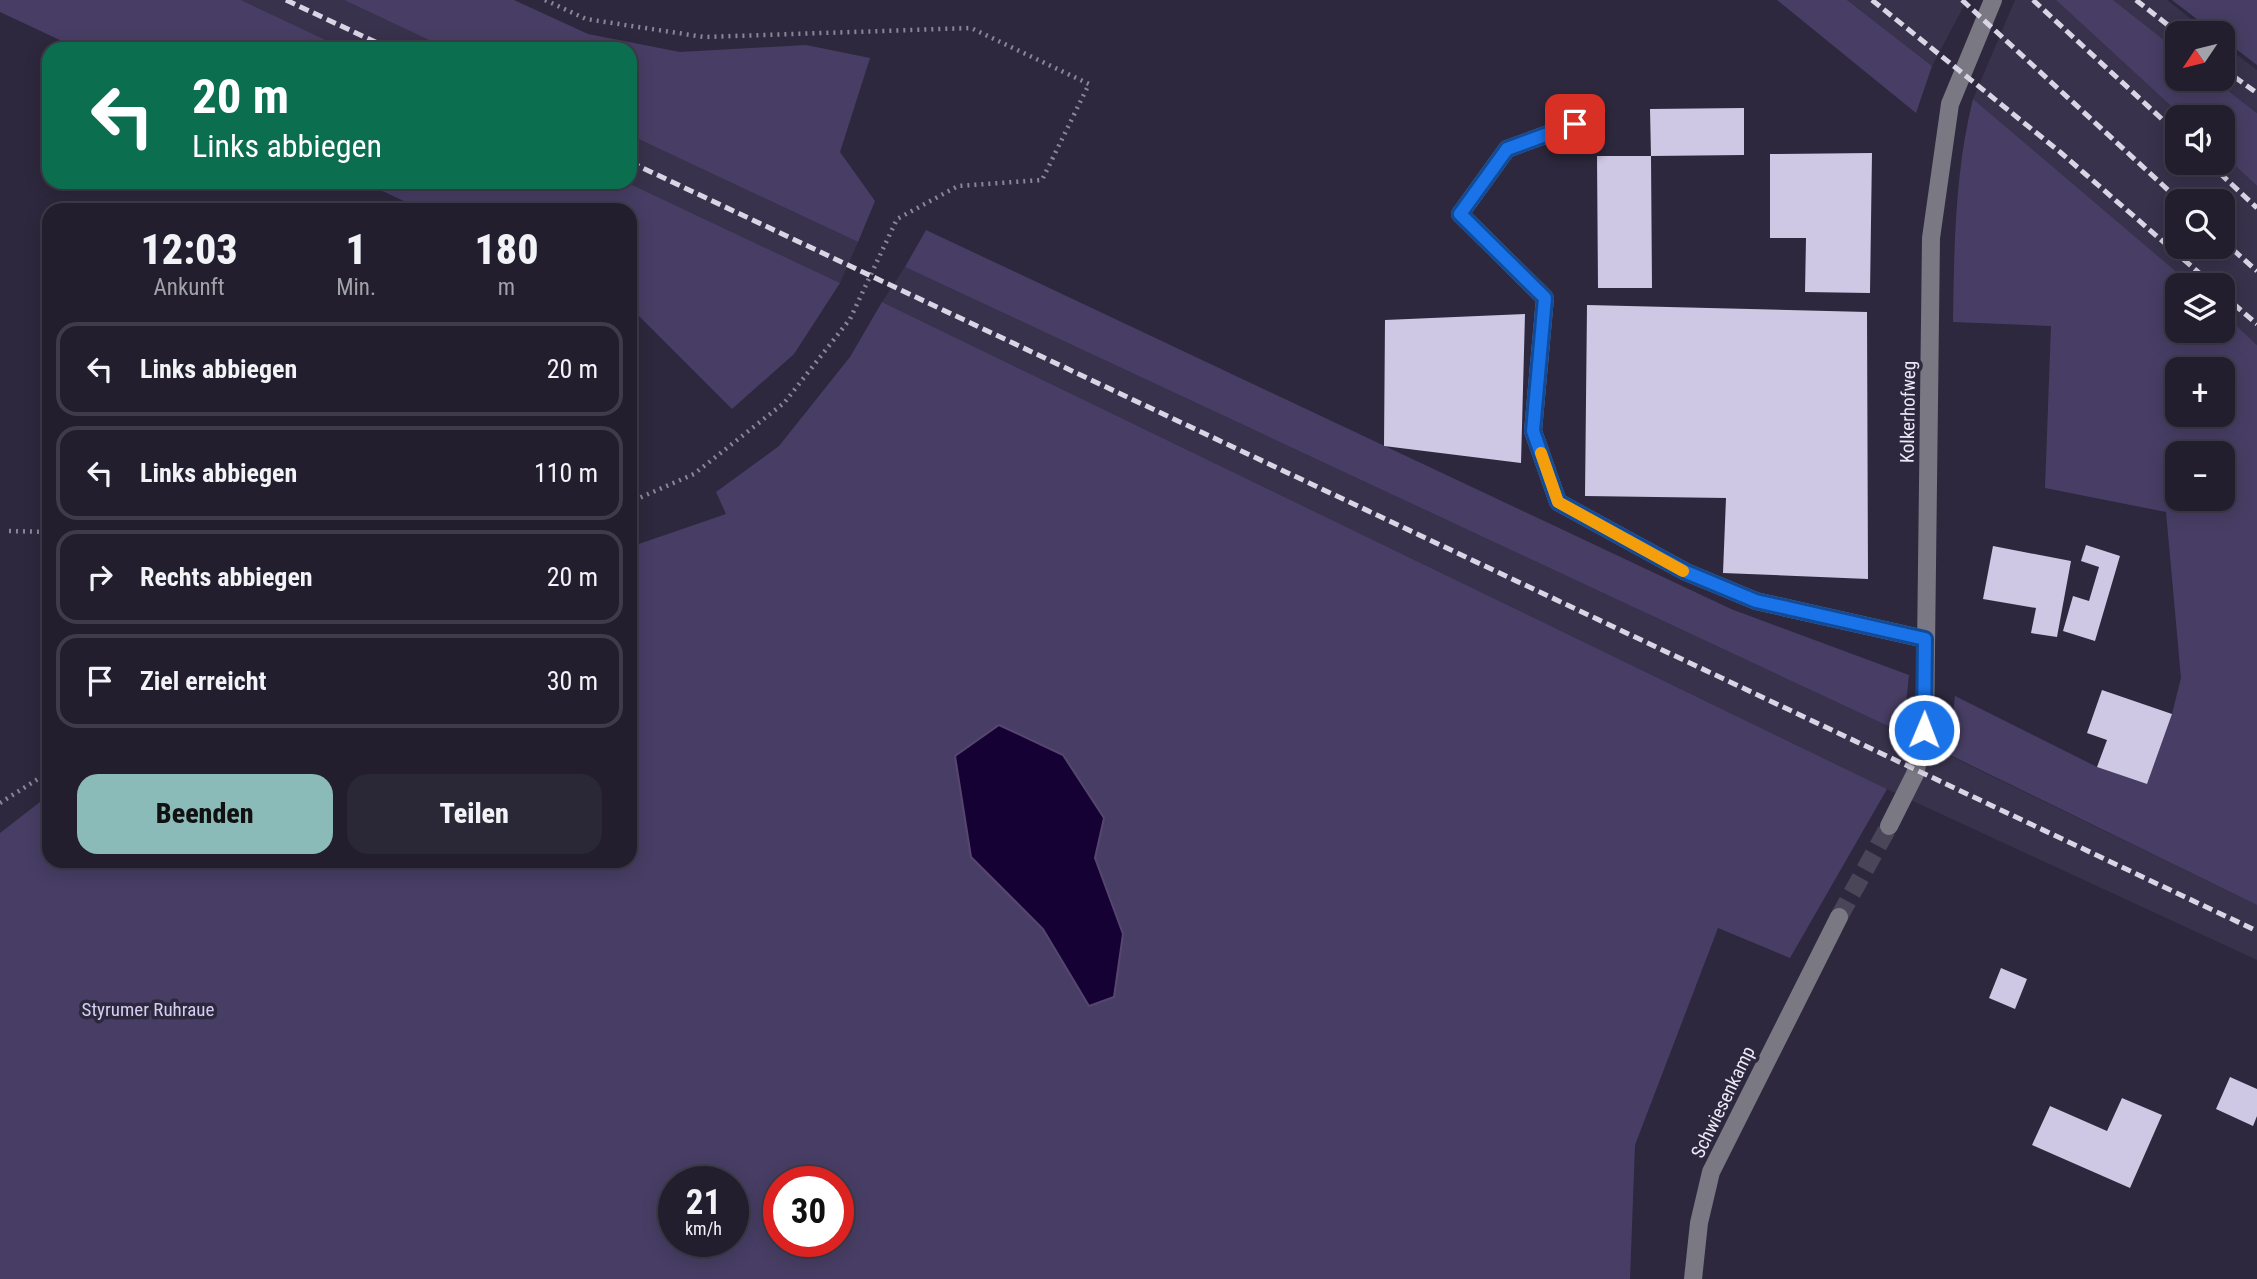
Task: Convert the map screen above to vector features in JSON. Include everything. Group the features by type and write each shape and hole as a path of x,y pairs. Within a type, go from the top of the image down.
{"street":[{"name":"Kolkerhofweg","path":"1889,826 1915,774 1924,730 1931,238 1950,104 1993,0"},
{"path":"1575,124 1507,149 1460,214 1545,298 1533,431 1558,502 1686,572 1756,601 1925,639"},
{"name":"Schwiesenkamp","path":"1693,1279 1699,1223 1712,1172 1839,917"}],"path":[{"path":"545,0 586,19 704,37 971,28 1089,84 1042,180 958,186 897,219 850,319 784,403 694,474 637,499"},
{"path":"9,531 42,532"},
{"path":"0,803 42,776"}],"shaded area":[{"path":"241,0 344,0 433,42 330,42"},
{"path":"1847,0 1967,0 1932,66"},
{"path":"2015,0 2056,0 2170,105 2165,105 2165,175 2235,175 2235,165 2257,186 2257,345 2235,324 2235,273 2178,273 1973,99"},
{"path":"2113,0 2167,0 2194,21 2165,21 2165,41"},
{"path":"2235,53 2257,70 2257,113 2229,91 2235,91"},
{"path":"637,138 858,242 840,283 637,187"},
{"path":"905,267 1903,733 2257,905 2257,960 1887,789 882,302"},
{"path":"999,725 1063,755 1104,818 1095,858 1123,934 1114,997 1089,1006 1043,929 971,857 955,756"}],"green space":[{"path":"0,0 241,0 330,42 64,42 0,12"},
{"path":"344,0 514,0 588,34 629,42 433,42"},
{"path":"1777,0 1847,0 1932,66 1916,113"},
{"path":"2056,0 2113,0 2165,41 2165,91 2229,91 2257,113 2257,186 2235,165 2235,105 2170,105"},
{"path":"2172,0 2257,0 2257,65 2235,48 2235,21 2199,21"},
{"path":"637,44 680,52 806,45 870,58 840,152 875,201 858,242 637,138"},
{"path":"1973,99 2178,273 2165,273 2165,343 2235,343 2235,324 2257,345 2257,905 1948,754 1955,696 2097,767 2147,784 2172,714 2181,678 2166,512 2045,488 2051,326 1953,322 1962,154"},
{"path":"637,187 840,283 794,354 732,409 637,314 637,203 408,203 378,189"},
{"path":"926,230 1731,609 1909,675 1903,733 905,267"},
{"name":"Styrumer Ruhraue","path":"882,302 1887,789 1790,958 1718,928 1635,1145 1630,1279 0,1279 0,833 42,800 42,868 637,868 637,545 726,514 716,492 779,446 850,357"}],"building":[{"path":"1744,108 1744,155 1651,156 1650,109"},
{"path":"1872,153 1870,293 1805,292 1806,238 1770,238 1770,154"},
{"path":"1597,156 1651,156 1652,288 1598,288"},
{"path":"1587,305 1867,312 1868,579 1723,573 1726,498 1585,496"},
{"path":"1525,314 1521,463 1384,446 1385,320"},
{"path":"2086,545 2120,556 2095,641 2063,631 2073,596 2089,601 2099,567 2081,561"},
{"path":"1993,546 2071,561 2057,637 2031,633 2036,608 1983,599"},
{"path":"2102,690 2172,714 2147,784 2097,767 2107,740 2087,733"},
{"path":"2001,968 2027,979 2015,1009 1989,998"},
{"path":"2230,1077 2257,1089 2257,1116 2253,1126 2216,1109"},
{"path":"2122,1098 2162,1115 2130,1188 2032,1145 2050,1106 2107,1131"}],"tunnel":[{"path":"1839,917 1889,826"}],"railway":[{"path":"286,0 375,42"},
{"path":"1872,0 2060,152 2199,273"},
{"path":"1962,0 2167,189"},
{"path":"2033,0 2165,122"},
{"path":"2136,0 2165,23"},
{"path":"2235,77 2257,93"},
{"path":"637,165 2257,931"},
{"path":"2222,175 2257,208"},
{"path":"2235,252 2257,271"},
{"path":"2235,305 2257,324"}],"slow traffic":[{"path":"1541,453 1558,502 1683,571"}],"route":[{"path":"1575,124 1507,149 1460,214 1545,298 1533,431 1558,502 1686,572 1756,601 1925,639 1924,730"}]}
